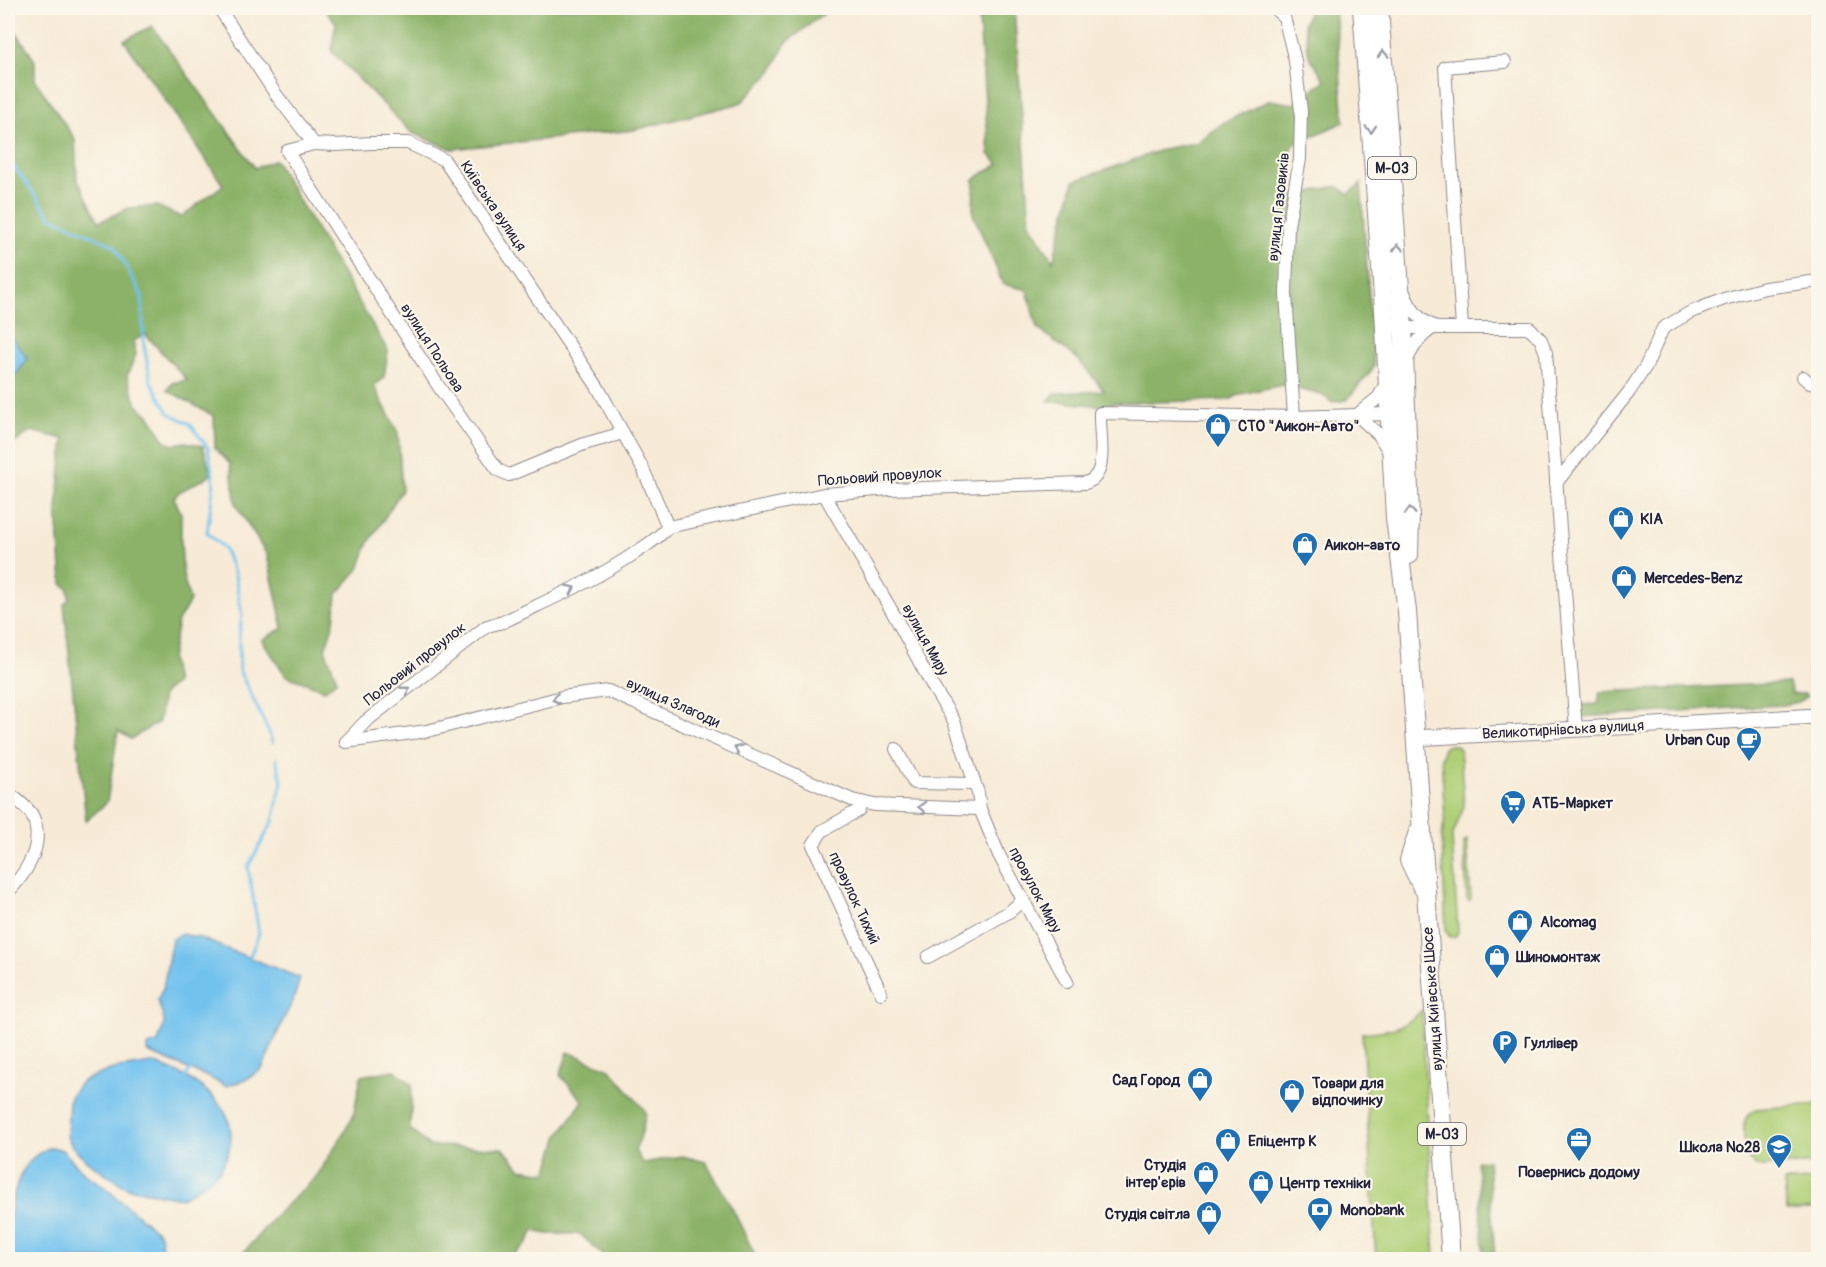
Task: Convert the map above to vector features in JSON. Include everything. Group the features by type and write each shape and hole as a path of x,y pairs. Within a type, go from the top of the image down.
{"highway":[{"name":"М-03","path":"1362,8 1384,310 1389,414 1400,456 1410,518 1407,611 1415,738"},
{"name":"М-03","path":"1379,8 1405,364 1406,388 1400,456"},
{"name":"вулиця Київське Шосе","path":"1415,738 1420,813 1418,831 1409,860 1421,883 1427,904 1451,1260"}],"main road":[{"name":"Великотирнівська вулиця","path":"1415,738 1818,716"}],"street":[{"path":"219,8 277,96 314,144"},
{"name":"вулиця Газовиків","path":"1274,8 1284,17 1295,61 1302,111 1300,159 1288,226 1286,294 1294,417"},
{"path":"1462,327 1445,67 1505,62"},
{"name":"Київська вулиця","path":"314,144 335,146 408,143 444,160 597,386 643,469 664,531"},
{"name":"вулиця Польова","path":"314,144 287,151 439,387 498,471 509,475 584,444 623,433"},
{"path":"1400,281 1412,309 1420,319 1434,327"},
{"path":"1556,483 1629,392 1646,366 1663,328 1691,312 1724,298 1765,288 1818,281"},
{"path":"1384,310 1394,323 1403,328 1530,328 1540,340 1546,353 1576,729"},
{"path":"1405,364 1416,342 1434,327"},
{"path":"1386,348 1392,337 1403,328"},
{"path":"1803,377 1810,383 1818,385"},
{"path":"1388,379 1379,397 1357,415 1400,456"},
{"path":"1389,414 1399,404 1406,388"},
{"name":"Польовий провулок","path":"346,742 365,722 487,626 503,622 594,578 664,531 824,494 891,489 1085,483 1094,478 1102,458 1100,413 1294,417 1389,414"},
{"name":"вулиця Миру","path":"824,494 954,721 975,784 980,809"},
{"name":"вулиця Злагоди","path":"346,742 427,731 562,697 608,691 852,800 874,805 980,809"},
{"path":"896,749 914,783 975,784"},
{"path":"8,792 32,814 36,838 36,849 28,868 8,891"},
{"name":"провулок Тихий","path":"861,802 859,810 822,831 813,845 881,993"},
{"name":"провулок Миру","path":"980,809 999,855 1067,982"},
{"path":"928,957 1009,912 1023,900"}],"green space":[{"path":"324,8 831,8 786,43 772,71 741,103 634,130 452,149 412,133 331,51 336,23"},
{"path":"978,8 1014,8 1030,224 1053,261 1074,181 1167,148 1196,143 1223,123 1270,100 1294,104 1325,80 1309,56 1304,24 1310,8 1335,8 1344,122 1292,145 1284,198 1337,186 1349,194 1361,183 1374,367 1347,400 1331,402 1322,395 1282,385 1241,394 1229,400 1112,403 1105,406 1048,401 1055,393 1104,391 1078,359 1037,328 1027,290 1003,284 973,214 974,179 999,164 989,154"},
{"path":"8,19 35,61 35,80 75,139 77,178 99,222 129,208 157,206 181,217 223,185 124,40 152,26 255,168 275,160 388,351 384,377 374,386 398,433 402,490 368,544 359,569 337,594 334,622 325,649 337,680 325,690 286,676 262,640 283,628 267,555 236,505 230,464 215,448 214,416 167,390 172,383 187,380 145,334 133,342 136,354 127,376 137,405 150,416 165,441 172,445 185,442 203,446 211,475 179,492 174,498 181,513 183,575 190,601 178,621 171,659 176,683 163,694 159,722 131,739 118,731 107,802 86,821 64,604 69,600 68,589 62,584 57,509 64,439 31,431 8,448"},
{"path":"1789,683 1792,694 1805,694 1807,697 1799,702 1784,705 1579,717 1579,705 1598,704 1600,692"},
{"path":"1456,745 1460,749 1464,806 1452,837 1458,932 1452,937 1446,931 1442,836 1445,817 1441,757 1444,748"},
{"path":"1467,840 1471,899 1469,901 1467,899 1464,842"},
{"path":"1422,1010 1435,1259 1376,1259 1362,1033 1387,1030 1402,1025"},
{"path":"568,1052 610,1069 646,1112 635,1151 643,1163 682,1156 706,1162 757,1259 607,1259 580,1234 547,1234 534,1231 526,1244 509,1259 238,1259 275,1216 317,1176 353,1117 361,1076 395,1070 412,1084 410,1129 429,1146 503,1148 521,1169 547,1173 559,1135 583,1101 560,1075"},
{"path":"1818,1104 1818,1163 1763,1167 1750,1160 1745,1148 1744,1130 1745,1120 1750,1112 1756,1109"},
{"path":"1488,1160 1495,1259 1484,1259 1477,1161"},
{"path":"1818,1179 1818,1208 1787,1211 1784,1182"}],"water":[{"path":"8,332 28,359 8,385"},
{"path":"182,934 200,938 300,978 293,1001 262,1069 245,1080 226,1086 148,1052 148,1046 158,1043 163,1027 164,1018 157,1000 163,989 172,939"},
{"path":"152,1063 196,1083 220,1105 228,1119 231,1134 229,1150 223,1165 209,1180 182,1198 127,1188 87,1161 72,1146 67,1136 69,1101 82,1081 113,1069"},
{"path":"51,1147 62,1150 86,1175 98,1182 160,1234 162,1250 159,1259 8,1259 11,1212 20,1176 30,1160"}],"waterway":[{"path":"8,158 51,217 115,246 142,296 144,345 151,382 169,413 190,424 208,448 214,483 207,533 224,548 235,575 242,615 239,635 239,670 272,743"},
{"path":"248,961 259,934 248,867 273,821 282,781 276,759"},
{"path":"184,1080 191,1068"}],"place":[{"name":"СТО \"Аикон-Авто\"","path":"1218,449"},
{"name":"KIA","path":"1621,542"},
{"name":"Аикон-авто","path":"1305,568"},
{"name":"Mercedes-Benz","path":"1624,601"},
{"name":"Urban Cup","path":"1749,763"},
{"name":"АТБ-Маркет","path":"1513,826"},
{"name":"Alcomag","path":"1520,945"},
{"name":"Шиномонтаж","path":"1497,980"},
{"name":"Гуллівер","path":"1505,1066"},
{"name":"Сад Город","path":"1200,1103"},
{"name":"Товари для відпочинку","path":"1292,1115"},
{"name":"Повернись додому","path":"1579,1163"},
{"name":"Епіцентр К","path":"1228,1164"},
{"name":"Школа №28","path":"1779,1170"},
{"name":"Студія інтер'єрів","path":"1206,1197"},
{"name":"Центр техніки","path":"1261,1206"},
{"name":"Monobank","path":"1320,1233"},
{"name":"Студія світла","path":"1209,1237"}]}
